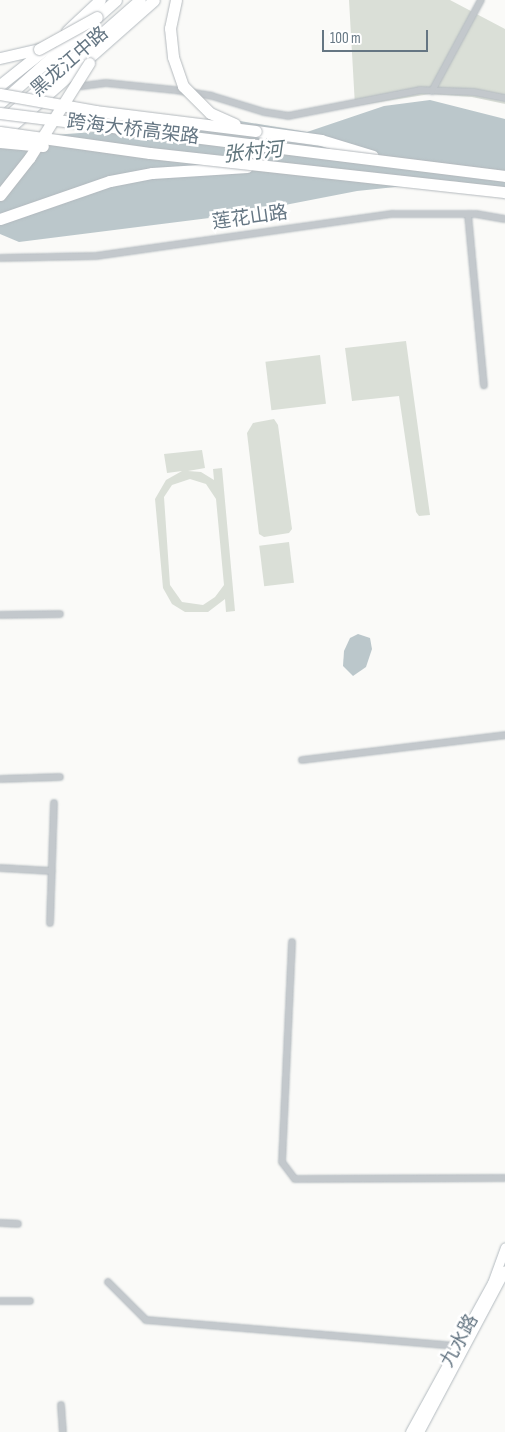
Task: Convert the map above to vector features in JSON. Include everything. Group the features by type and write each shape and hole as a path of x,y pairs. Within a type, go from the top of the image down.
{"highway":[{"name":"黑龙江中路","path":"0,85 100,0"},
{"name":"黑龙江中路","path":"0,103 116,0"},
{"name":"黑龙江中路","path":"0,123 140,0"},
{"name":"黑龙江中路","path":"0,136 49,96 154,0"},
{"path":"0,195 30,157 89,62 162,0"},
{"path":"176,0 170,28 173,57 183,86 210,113 256,131"},
{"path":"0,58 39,49 97,17"},
{"path":"0,94 94,111 321,140 384,160"},
{"name":"跨海大桥高架路","path":"0,113 505,176"},
{"name":"跨海大桥高架路","path":"0,132 150,153 284,166 505,192"},
{"path":"0,142 150,153"},
{"path":"0,220 65,195 118,180 197,169 284,166"}],"main road":[{"name":"九水路","path":"410,1432 492,1282 505,1247"},
{"path":"419,1432 505,1270"}],"street":[{"path":"432,91 481,0"},
{"path":"61,83 70,80 82,86 106,83 174,90 212,96 264,112 288,116 324,111 366,99 432,91 474,92 505,98"},
{"name":"莲花山路","path":"0,258 96,256 392,214 468,214 505,219"},
{"path":"468,214 484,385"},
{"path":"0,615 60,614"},
{"path":"302,760 505,735"},
{"path":"0,779 60,777"},
{"path":"50,923 54,803"},
{"path":"0,868 52,871"},
{"path":"292,942 282,1162 295,1179 505,1178"},
{"path":"0,1223 18,1224"},
{"path":"108,1282 146,1320 457,1346"},
{"path":"0,1301 30,1301"},
{"path":"61,1405 63,1432"}],"shaded area":[{"path":"349,0 450,0 505,29 505,104 472,97 430,94 355,106"},
{"path":"406,341 430,515 419,516 416,512 399,396 352,401 345,348"},
{"path":"320,355 326,404 271,410 265,362"},
{"path":"274,419 278,425 292,529 289,533 264,537 259,534 247,433 253,423"},
{"path":"202,450 205,468 188,471 201,472 214,480 213,469 222,468 235,611 226,612 225,599 208,612 185,612 172,604 163,588 155,499 166,480 182,471 167,473 164,454","holes":["190,479 206,484 216,499 224,585 215,597 203,605 182,602 170,585 164,497 172,485"]},
{"path":"289,542 294,583 264,586 259,546"}],"water":[{"name":"张村河","path":"430,100 505,119 505,191 453,181 357,191 233,215 19,242 0,234 0,139 240,121 307,132 384,106"},
{"path":"358,634 370,638 372,649 366,667 353,676 343,666 344,651 350,638"}]}
